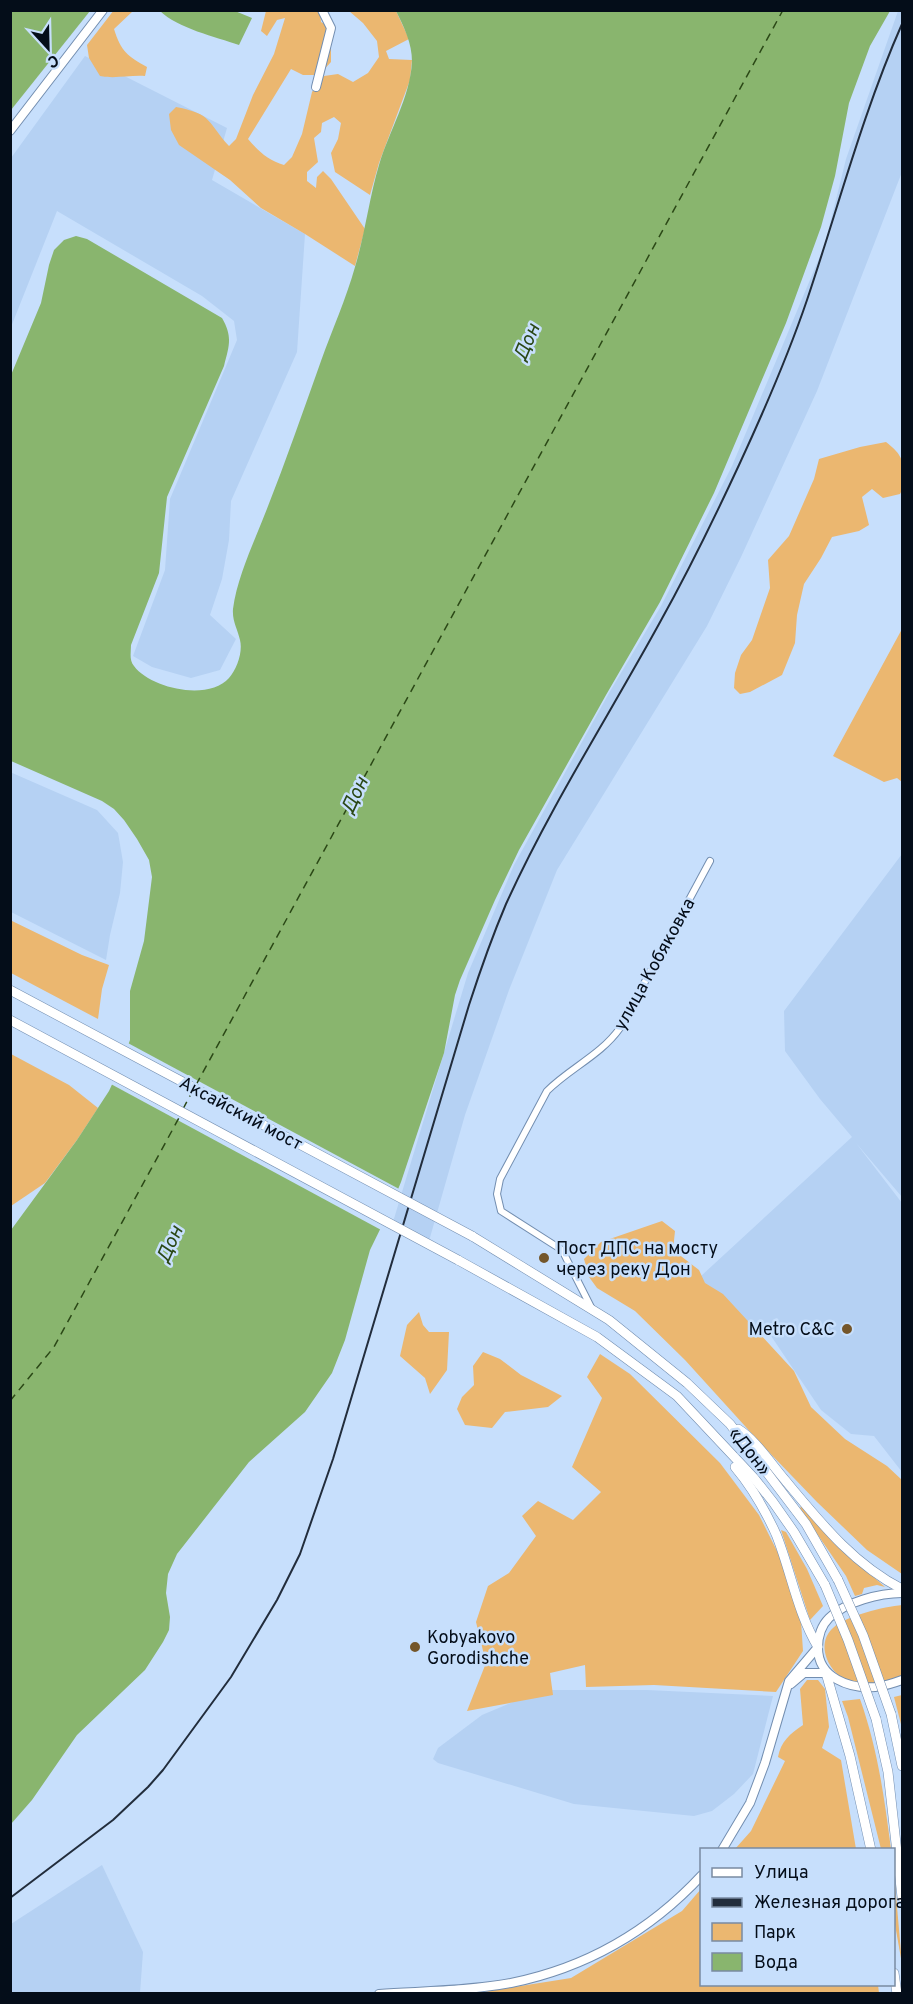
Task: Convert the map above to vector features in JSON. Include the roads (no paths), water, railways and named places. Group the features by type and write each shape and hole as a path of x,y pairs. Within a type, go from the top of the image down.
{"main road":[{"path":"10,131 103,10"},
{"path":"316,87 331,28 322,10"},
{"name":"Аксайский мост","path":"10,990 471,1236"},
{"name":"Аксайский мост","path":"10,1020 458,1260"},
{"name":"«Дон»","path":"471,1236 609,1320 687,1383 730,1424 806,1524 838,1580 862,1635 891,1714 903,1766"},
{"name":"«Дон»","path":"458,1260 597,1337 677,1396 754,1479 794,1532 825,1585 848,1640 876,1719 888,1772 903,1897"},
{"path":"703,1424 747,1482 762,1506 776,1534 808,1631 818,1647"},
{"path":"730,1424 750,1439 831,1536 875,1574 903,1591"},
{"path":"871,1848 850,1756 826,1673 818,1654 818,1647 821,1628 829,1618 846,1607 903,1591"},
{"path":"724,1846 754,1793 765,1763 784,1694 795,1672 818,1647"},
{"path":"784,1694 804,1673 826,1673 854,1687 877,1687 903,1680"},
{"path":"379,1994 511,1983 554,1971 591,1957 648,1924 700,1877"}],"street":[{"name":"улица Кобяковка","path":"592,1310 562,1250 501,1211 497,1194 500,1179 547,1091 599,1051 620,1028 710,861"}],"water":[{"path":"10,11 90,11 11,110"},
{"path":"160,11 235,11 252,18 239,45 186,27"},
{"name":"Дон","path":"396,11 890,11 870,46 849,103 835,176 821,227 786,323 714,493 660,602 519,850 460,980 444,1053 401,1182 370,1250 345,1340 332,1373 305,1412 249,1462 177,1554 168,1574 166,1593 170,1617 169,1630 163,1642 145,1670 77,1735 32,1800 11,1824 11,1230 77,1140 109,1091 120,1067 130,1040 130,991 144,941 152,877 149,860 124,820 114,809 102,801 11,761 11,375 41,303 54,250 64,240 76,236 87,239 222,318 229,336 224,366 167,497 159,573 131,645 132,664 153,681 180,689 195,690 220,685 232,674 240,655 241,645 233,613 239,581 282,471 347,291 358,255 379,165 407,88 412,62 411,48"}],"railway":[{"path":"10,1898 113,1820 163,1770 231,1677 277,1600 300,1554 333,1459 469,1005 496,929 541,832 659,624 720,505 758,424 800,321 875,91 902,24"}],"place":[{"name":"Пост ДПС на мосту через реку Дон","path":"544,1258"},
{"name":"Metro C&C","path":"847,1329"},
{"name":"Kobyakovo Gorodishche","path":"415,1647"}]}
